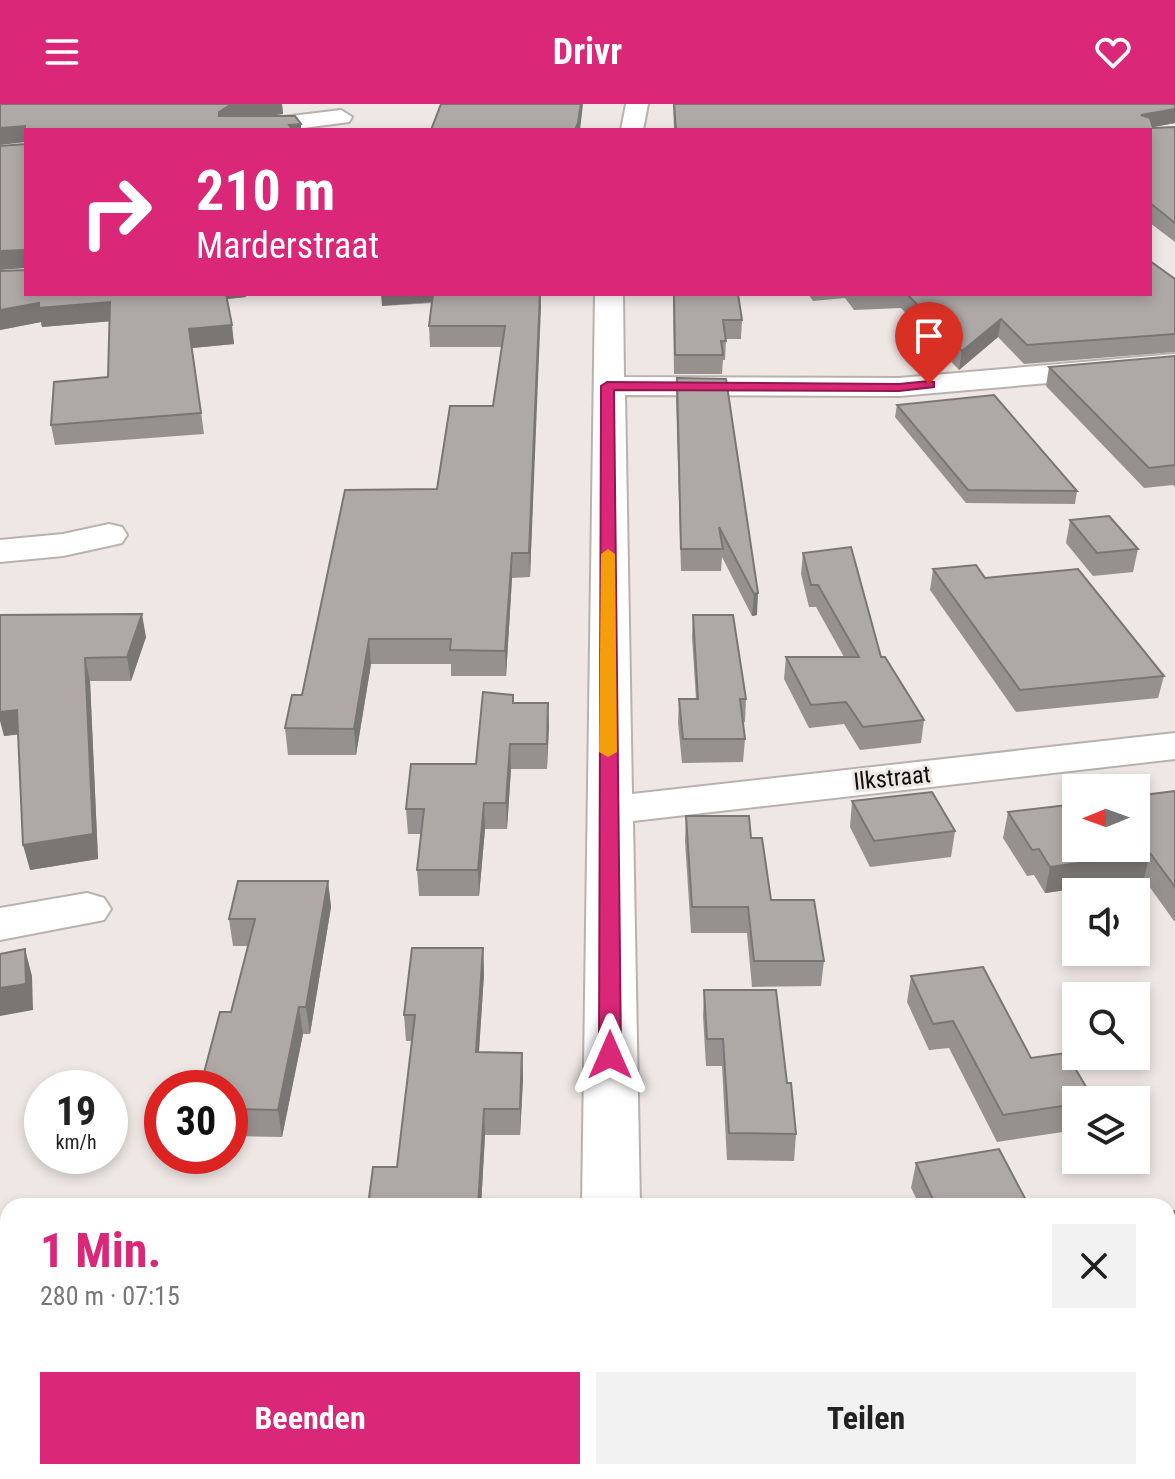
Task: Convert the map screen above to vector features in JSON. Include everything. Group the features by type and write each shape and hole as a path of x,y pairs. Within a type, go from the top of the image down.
{"street":[{"path":"632,128 637,104"},
{"path":"250,128 341,117"},
{"path":"609,296 611,1198"},
{"path":"607,386 899,387 1175,363"},
{"path":"0,551 63,545 109,535"},
{"name":"Ilkstraat","path":"608,810 1175,746"},
{"path":"0,924 87,909"}],"building":[{"path":"0,104 232,104 219,112 219,116 295,116 301,124 289,125 291,128 0,128"},
{"path":"441,104 581,104 576,128 432,128"},
{"path":"674,104 1175,104 1175,109 1141,115 1150,118 1153,128 1175,127 1175,223 1152,205 1152,128 676,128"},
{"path":"24,144 24,250 0,251 0,146"},
{"path":"1152,262 1175,279 1175,334 1027,345 1001,319 962,351 909,296 1152,296"},
{"path":"24,270 24,296 226,296 232,325 189,329 201,413 51,425 54,382 108,377 110,302 39,308 39,303 0,310 0,271"},
{"path":"433,296 540,296 529,553 512,553 505,651 450,650 451,639 369,639 354,729 285,728 292,695 302,695 345,490 437,489 450,406 493,406 505,326 429,326"},
{"path":"674,296 738,296 742,320 723,320 726,341 721,341 723,355 675,355"},
{"path":"1175,356 1175,465 1149,468 1049,367"},
{"path":"677,378 726,379 758,593 754,594 719,527 723,549 681,549"},
{"path":"994,395 1077,491 968,490 897,405"},
{"path":"1109,516 1138,549 1097,553 1070,520"},
{"path":"851,547 881,657 885,657 924,720 863,727 846,702 811,705 786,657 859,657 818,585 811,585 803,553"},
{"path":"976,565 985,578 1078,569 1164,676 1020,690 933,569"},
{"path":"142,614 127,657 85,658 93,834 23,845 17,710 0,712 0,615"},
{"path":"693,615 733,615 746,699 740,699 745,739 683,739 679,699 698,699"},
{"path":"483,692 513,695 513,703 548,703 547,744 510,744 506,803 484,803 478,870 417,870 424,809 406,809 411,764 476,764"},
{"path":"1175,791 1175,887 1150,853 1150,794"},
{"path":"932,792 955,831 874,841 852,801"},
{"path":"1062,806 1062,862 1086,862 1050,867 1039,849 1032,850 1008,812"},
{"path":"686,816 749,816 751,838 762,838 771,900 814,900 824,961 754,961 748,907 692,907"},
{"path":"238,881 328,881 306,1007 299,1007 278,1110 248,1109 248,1070 205,1070 220,1012 231,1012 255,919 229,919"},
{"path":"412,948 483,948 476,1052 522,1053 520,1109 484,1109 478,1198 369,1198 373,1167 397,1167 415,1015 404,1015"},
{"path":"25,949 26,984 0,988 0,954"},
{"path":"983,967 1031,1058 1062,1054 1062,1070 1076,1070 1086,1086 1062,1086 1062,1106 1003,1115 953,1021 933,1024 911,976"},
{"path":"704,990 776,990 796,1134 729,1133 723,1039 707,1039"},
{"path":"999,1149 1025,1198 932,1198 916,1163"}],"slow traffic":[{"path":"608,554 608,752"}],"route":[{"path":"610,1055 607,386 899,387 929,384"}]}
